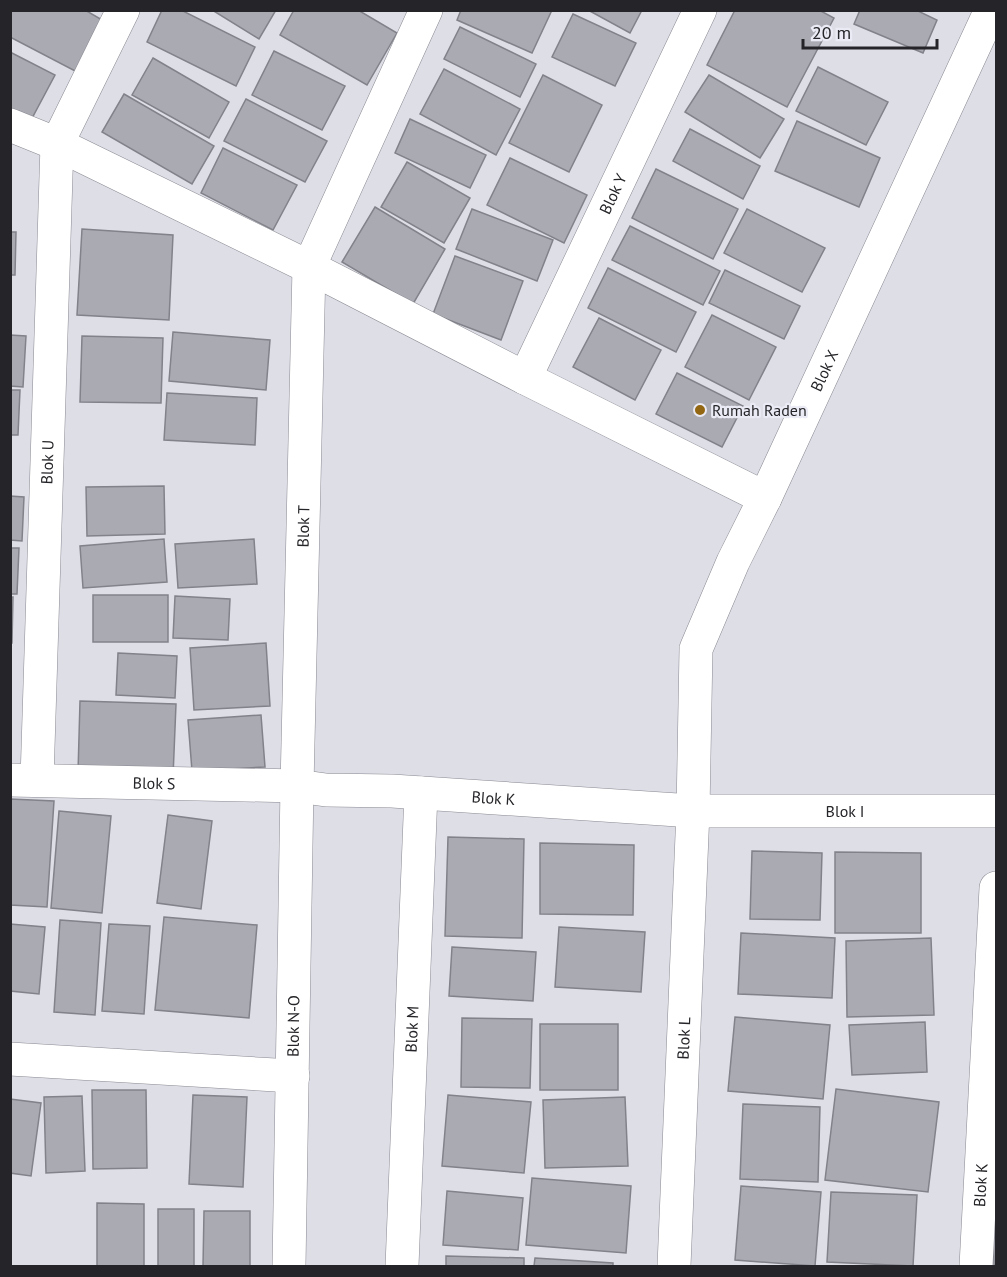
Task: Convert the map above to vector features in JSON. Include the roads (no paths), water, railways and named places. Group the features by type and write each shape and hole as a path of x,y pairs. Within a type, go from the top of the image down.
{"street":[{"path":"57,144 123,10"},
{"path":"309,267 426,10"},
{"name":"Blok Y","path":"525,378 700,10"},
{"name":"Blok X","path":"693,811 696,649 733,562 765,498 991,10"},
{"path":"10,125 57,144 309,267 765,498"},
{"name":"Blok U","path":"24,780 57,144"},
{"name":"Blok T","path":"309,267 311,788"},
{"name":"Blok S","path":"24,780 311,788"},
{"name":"Blok K","path":"311,788 693,811"},
{"name":"Blok N-O","path":"289,1266 293,1076 311,788"},
{"name":"Blok M","path":"402,1266 406,792"},
{"name":"Blok I","path":"693,811 996,811"},
{"name":"Blok L","path":"674,1266 693,811"},
{"name":"Blok K","path":"976,1266 996,888"},
{"path":"10,1059 293,1076"}],"place":[{"name":"Rumah Raden","path":"700,410"}]}
